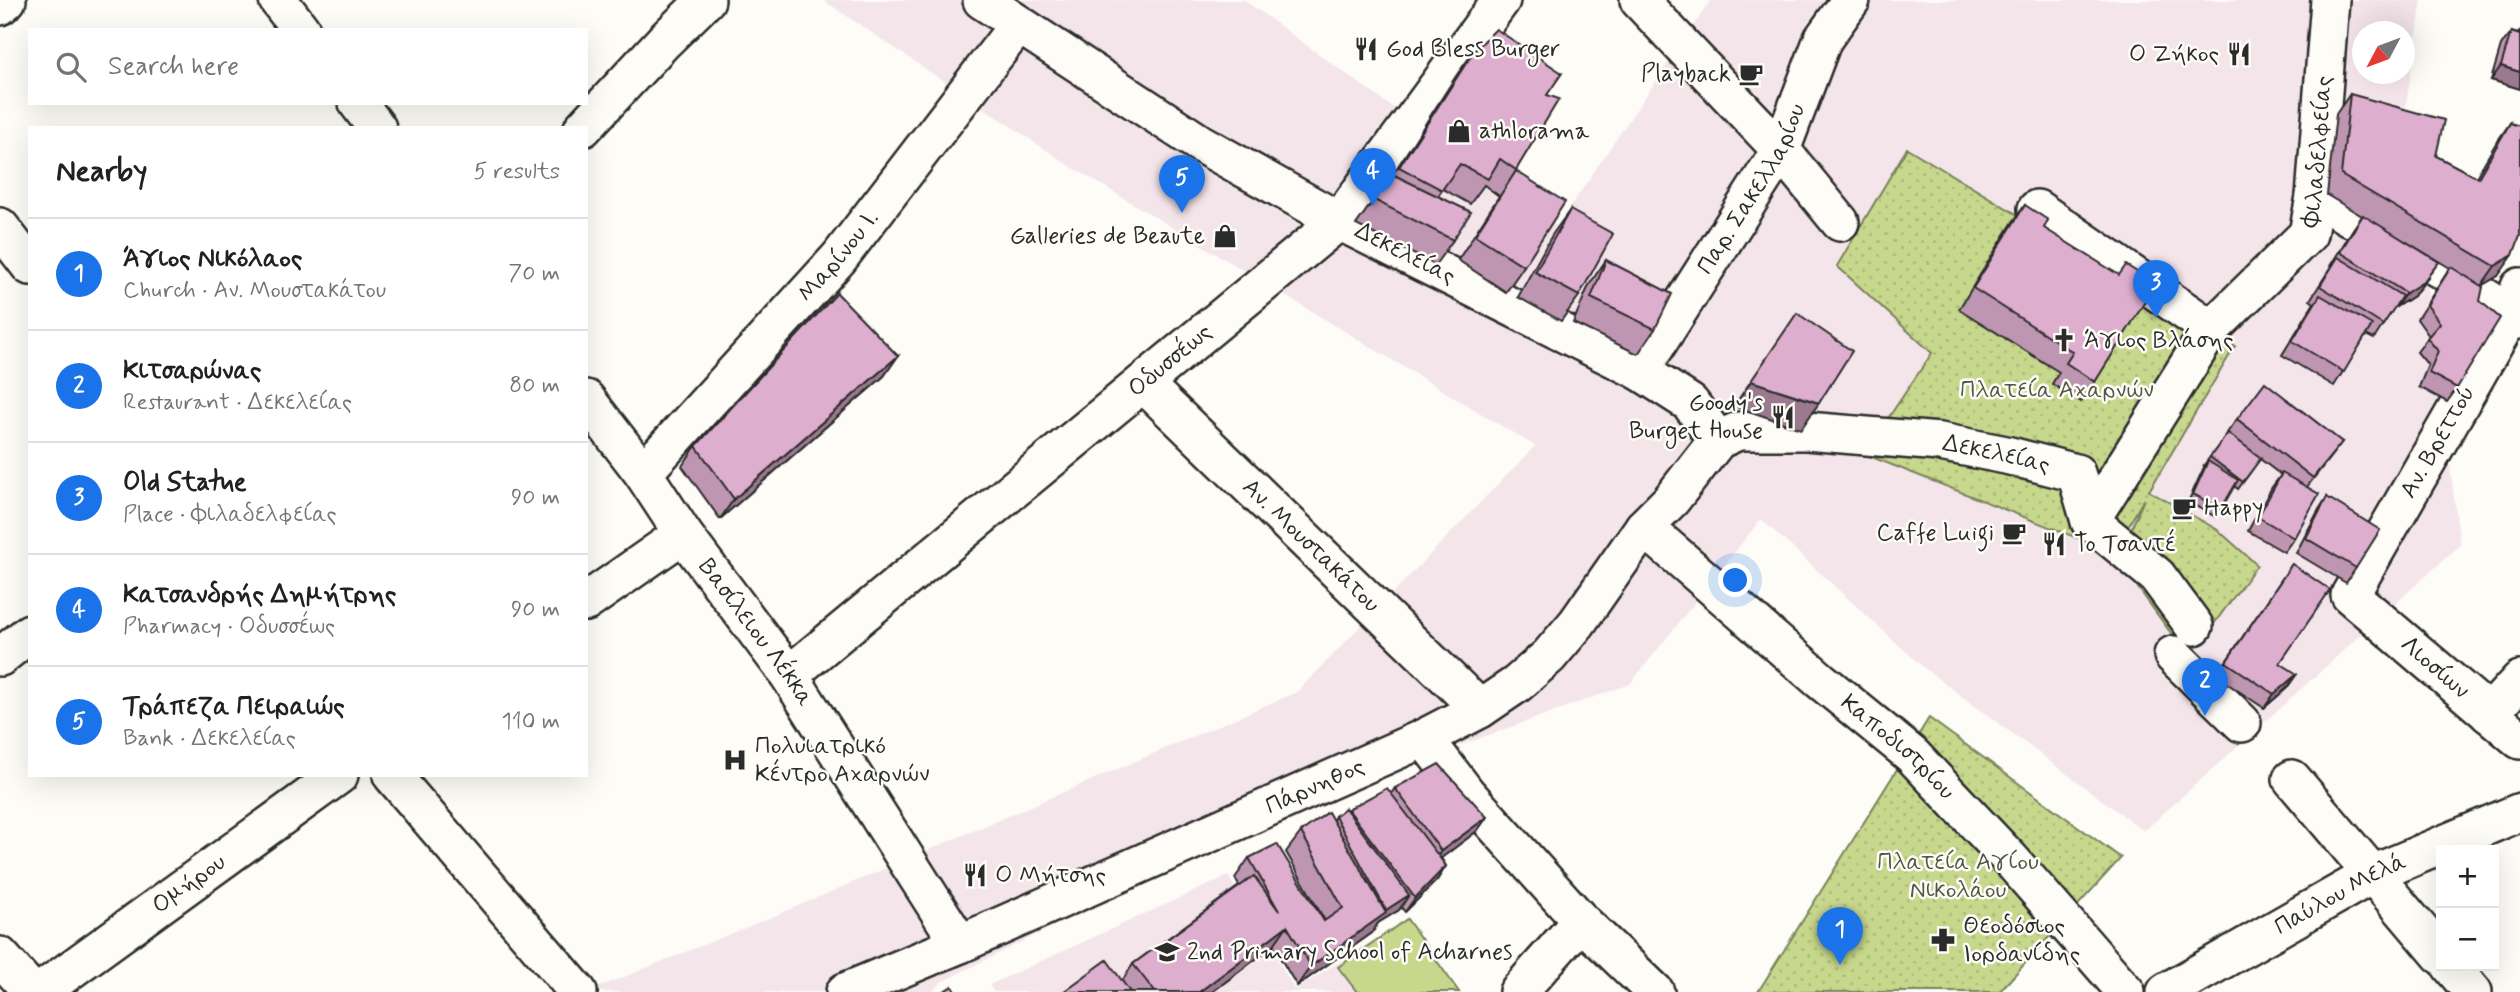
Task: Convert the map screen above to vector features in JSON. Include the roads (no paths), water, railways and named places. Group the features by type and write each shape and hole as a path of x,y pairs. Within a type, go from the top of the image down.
{"street":[{"path":"0,6 6,0"},
{"path":"278,0 300,28"},
{"path":"585,126 706,0"},
{"name":"Δεκελείας","path":"982,0 1201,144 1339,221 1640,371 1690,403 1708,453 1738,431 1807,431 1940,442 2076,473 2090,522"},
{"name":"Οδυσσέως","path":"789,675 1339,221 1501,0"},
{"path":"1639,0 1781,150 1840,222"},
{"name":"Παρ. Σακελλαρίου","path":"1640,371 1781,150 1824,39 1851,0"},
{"name":"Φιλαδελφείας","path":"2090,522 2211,329 2308,234 2315,197 2330,0"},
{"name":"Μαρίνου Ι.","path":"643,473 839,258 1018,25"},
{"path":"360,105 375,126"},
{"path":"2315,197 2454,277 2517,307"},
{"path":"2037,209 2211,329"},
{"path":"0,227 28,263"},
{"name":"Αν. Βρεττού","path":"2350,595 2517,307"},
{"name":"Αν. Μουστακάτου","path":"1143,383 1480,709"},
{"name":"Βασίλειου Λέκκα","path":"588,403 643,473 683,534 789,675 960,944"},
{"name":"Πάρνηθος","path":"845,992 960,944 1424,738 1480,709 1517,684 1549,656 1577,623 1644,527 1708,453"},
{"path":"2090,522 2157,576 2183,641 2242,723"},
{"name":"Καποδιστρίου","path":"1644,527 1820,680 1912,755 2011,860 2126,992"},
{"path":"588,600 683,534"},
{"name":"Λιοσίων","path":"2350,595 2520,740"},
{"path":"0,657 28,635"},
{"path":"2488,714 2520,680"},
{"path":"1424,738 1466,793 1581,921 1655,992"},
{"name":"Ομήρου","path":"40,992 336,777"},
{"path":"393,777 578,992"},
{"path":"2292,779 2436,949"},
{"name":"Παύλου Μελά","path":"2166,992 2373,874 2520,812"},
{"path":"1518,992 1581,921"},
{"path":"0,956 32,992"},
{"path":"2455,971 2473,992"}],"place":[{"name":"God Bless Burger","path":"1366,49"},
{"name":"Ο Ζήκος","path":"2239,54"},
{"name":"Playback","path":"1751,74"},
{"name":"athlorama","path":"1459,131"},
{"name":"Κατσανδρής Δημήτρης","path":"1373,206"},
{"name":"Τράπεζα Πειραιώς","path":"1182,213"},
{"name":"Galleries de Beaute","path":"1225,236"},
{"name":"Old Statue","path":"2156,318"},
{"name":"Άγιος Βλάσης","path":"2064,340"},
{"name":"Goody's Burget House","path":"1783,417"},
{"name":"Happy","path":"2184,508"},
{"name":"Caffe Luigi","path":"2014,533"},
{"name":"To Τσαντέ","path":"2054,544"},
{"name":"Κιτσαρώνας","path":"2205,716"},
{"name":"Πολυιατρικό Κέντρο Αχαρνών","path":"735,760"},
{"name":"Ο Μήτσης","path":"975,875"},
{"name":"Θεοδόσιος Ιορδανίδης","path":"1943,940"},
{"name":"2nd Primary School of Acharnes","path":"1167,952"},
{"name":"Άγιος Νικόλαος","path":"1840,965"}],"park label":[{"name":"Πλατεία Αχαρνών","path":"2057,390"},
{"name":"Πλατεία Αγίου Νικολάου","path":"1958,876"}]}
